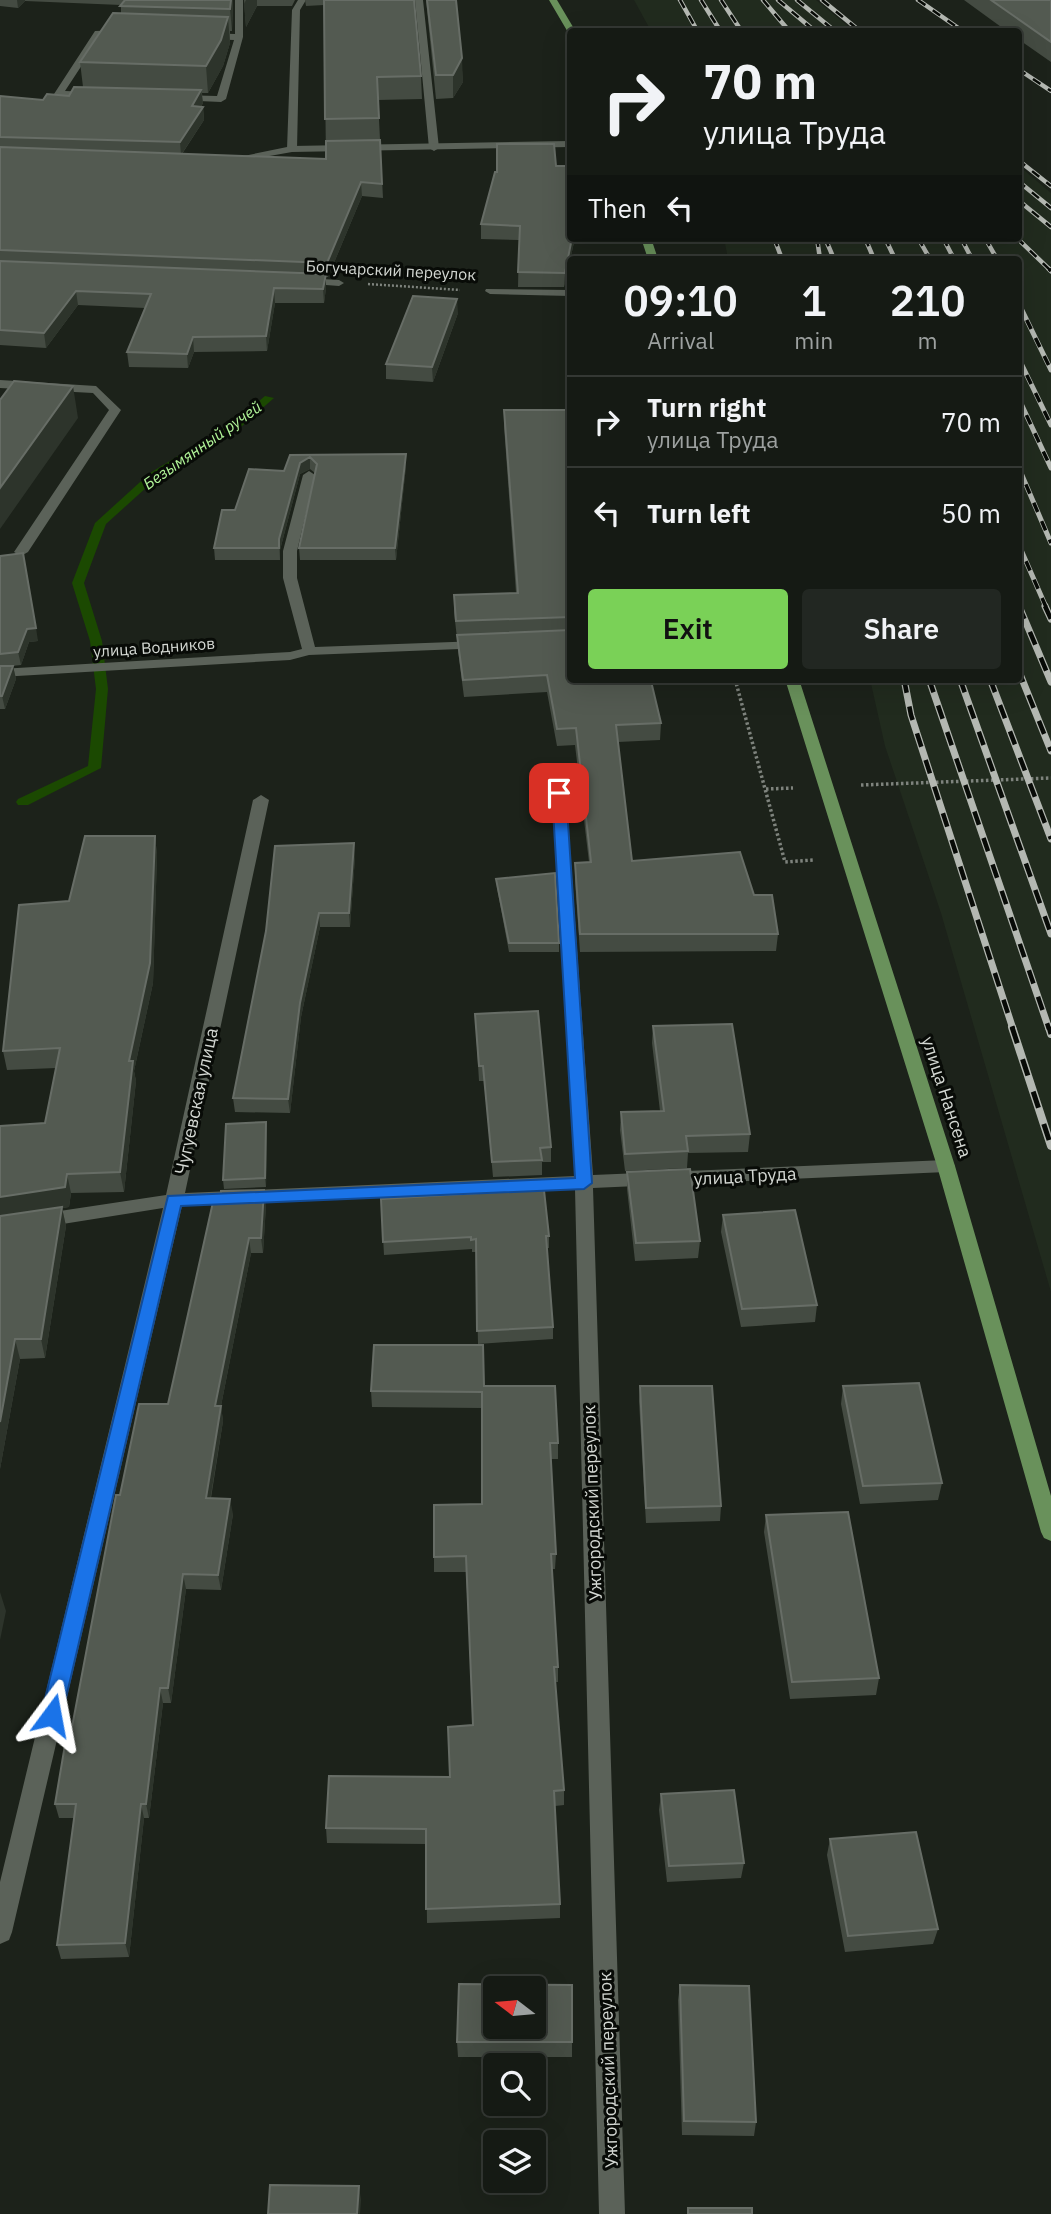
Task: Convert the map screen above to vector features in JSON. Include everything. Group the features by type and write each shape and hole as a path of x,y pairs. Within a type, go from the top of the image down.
{"main road":[{"path":"553,0 570,28"},
{"name":"улица Нансена","path":"793,683 946,1166 1051,1532"}],"street":[{"path":"167,97 221,99 239,37 239,0"},
{"path":"292,149 296,10 302,0"},
{"path":"419,0 434,148"},
{"path":"99,95 59,94 98,33 137,34"},
{"path":"201,36 239,37"},
{"path":"209,163 292,149 567,144"},
{"name":"Богучарский переулок","path":"291,280 339,283"},
{"name":"Богучарский переулок","path":"491,290 567,293"},
{"path":"0,384 96,390 115,410 21,552"},
{"path":"309,475 290,551 290,578 309,651"},
{"name":"улица Водников","path":"0,673 290,656 309,651 498,644"},
{"name":"Ужгородский переулок","path":"559,793 584,1183 612,2214"},
{"name":"Чугуевская улица","path":"0,1931 174,1200 261,800"},
{"name":"улица Труда","path":"0,1227 174,1200 946,1166"}],"path":[{"name":"Богучарский переулок","path":"339,283 491,290"},
{"path":"736,683 785,862"},
{"path":"848,786 1051,778"},
{"path":"766,789 793,788"}],"shaded area":[{"path":"634,0 816,0 850,28 649,28"},
{"path":"1022,169 1051,193 1051,1292 941,913 885,746 871,683 1022,683 1022,256 727,256 725,242 1022,242"}],"building":[{"path":"125,0 231,0 230,9 120,6"},
{"path":"324,0 414,0 421,76 377,77 379,118 325,119"},
{"path":"427,0 456,0 462,58 453,75 436,75"},
{"path":"991,0 1051,0 1051,42"},
{"path":"113,13 228,17 221,40 206,66 80,62"},
{"path":"74,87 201,90 192,106 203,107 180,142 0,137 0,96 43,100 47,94 69,96"},
{"path":"380,140 382,184 361,182 327,263 0,250 0,147 326,159 326,141"},
{"path":"497,144 554,144 556,166 567,166 567,242 571,242 565,273 518,272 520,226 481,224 497,172"},
{"path":"0,261 326,274 323,289 274,288 266,336 193,337 187,354 127,352 151,294 76,291 44,333 0,330"},
{"path":"413,296 457,299 432,367 386,364"},
{"path":"14,381 73,386 0,488 0,400"},
{"path":"504,410 567,410 567,617 456,621 454,595 518,593"},
{"path":"406,454 395,548 299,548 317,464 310,457 300,463 279,539 279,548 214,548 222,510 235,510 249,469 284,471 290,455"},
{"path":"23,553 36,628 27,629 18,652 0,654 0,556"},
{"path":"567,630 567,683 651,683 661,723 616,725 632,861 740,852 754,895 772,895 778,934 580,934 575,863 591,862 576,728 557,729 547,675 463,680 457,635"},
{"path":"0,666 13,666 2,696 0,696"},
{"path":"85,836 155,836 150,963 129,1061 133,1061 120,1172 67,1174 65,1187 0,1197 0,1126 45,1123 60,1048 3,1051 19,905 69,901"},
{"path":"354,843 349,913 319,913 300,1003 288,1099 233,1098 266,931 275,846"},
{"path":"555,873 559,943 509,943 496,879"},
{"path":"538,1011 551,1147 540,1148 542,1160 492,1162 475,1014"},
{"path":"732,1024 750,1134 686,1136 688,1151 625,1154 621,1112 664,1111 653,1026"},
{"path":"266,1122 265,1178 223,1180 226,1124"},
{"path":"690,1169 700,1241 636,1243 627,1172"},
{"path":"543,1181 549,1236 546,1236 553,1327 477,1331 476,1239 471,1240 471,1237 383,1242 381,1199 495,1192 494,1183"},
{"path":"264,1190 261,1238 249,1238 215,1406 221,1406 206,1498 230,1499 218,1575 183,1574 168,1688 160,1688 146,1804 141,1804 125,1943 57,1945 76,1804 55,1804 68,1727 72,1727 116,1495 120,1495 139,1404 168,1404 213,1202 221,1202 221,1191"},
{"path":"62,1207 41,1339 15,1339 0,1422 0,1216"},
{"path":"795,1210 817,1305 742,1309 723,1215"},
{"path":"374,1345 483,1345 484,1386 555,1386 558,1443 550,1443 556,1554 551,1554 558,1667 554,1667 564,1790 554,1791 560,1904 426,1909 426,1829 326,1828 329,1776 450,1777 448,1727 473,1725 466,1556 434,1557 434,1505 482,1504 482,1392 371,1391"},
{"path":"919,1383 942,1483 863,1486 843,1386"},
{"path":"640,1386 712,1386 721,1506 646,1508"},
{"path":"848,1512 879,1678 792,1682 766,1515"},
{"path":"734,1790 744,1863 669,1866 661,1794"},
{"path":"916,1832 938,1929 848,1936 830,1839"},
{"path":"459,1984 483,1984 483,2039 546,2039 546,1985 572,1985 572,2042 457,2042"},
{"path":"680,1985 749,1986 756,2122 684,2121"},
{"path":"270,2185 359,2186 357,2214 268,2214"},
{"path":"688,2208 752,2208 752,2214 688,2214"}],"waterway":[{"name":"Безымянный ручей","path":"23,802 94,768 102,689 96,641 78,583 101,523 154,475 238,424 269,398"}],"railway":[{"path":"680,0 696,28"},
{"path":"701,0 718,28"},
{"path":"721,0 739,28"},
{"path":"763,0 787,28"},
{"path":"778,0 811,28"},
{"path":"797,0 831,28"},
{"path":"822,0 856,28"},
{"path":"918,0 958,28"},
{"path":"1022,72 1051,91"},
{"path":"1022,163 1051,186"},
{"path":"1022,184 1051,208"},
{"path":"1022,203 1051,227"},
{"path":"776,242 781,256"},
{"path":"818,242 820,256"},
{"path":"827,242 833,256"},
{"path":"867,242 873,256"},
{"path":"887,242 894,256"},
{"path":"920,242 928,256"},
{"path":"945,242 952,256"},
{"path":"963,242 970,256"},
{"path":"987,242 995,256"},
{"path":"1021,242 1050,270"},
{"path":"1022,310 1051,370"},
{"path":"1022,365 1051,425"},
{"path":"1022,406 1051,468"},
{"path":"1022,475 1051,543"},
{"path":"1022,552 1046,607"},
{"path":"1045,606 1051,619"},
{"path":"1022,613 1051,682"},
{"path":"1022,679 1051,751"},
{"path":"905,683 911,715 1013,1029"},
{"path":"930,683 1049,1029"},
{"path":"961,683 1051,934"},
{"path":"992,683 1051,839"},
{"path":"1012,1027 1051,1146"},
{"path":"1049,1027 1051,1034"}],"route":[{"path":"52,1715 174,1200 584,1183 559,793"}]}
